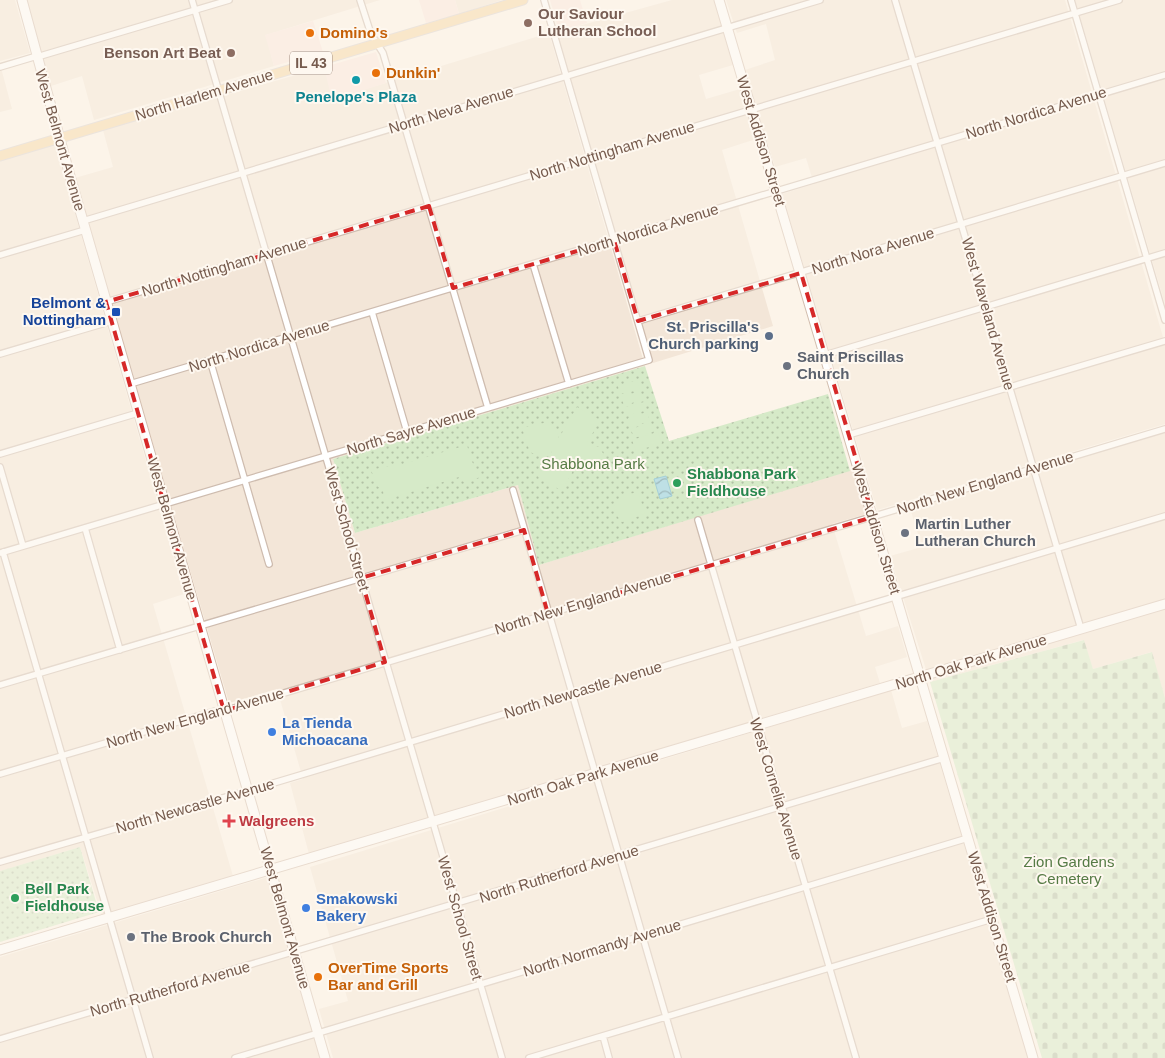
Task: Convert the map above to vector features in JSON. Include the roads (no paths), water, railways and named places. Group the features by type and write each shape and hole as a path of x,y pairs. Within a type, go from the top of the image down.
{"main road":[{"name":"North Harlem Avenue","path":"0,156 523,0"}],"street":[{"name":"West Belmont Avenue","path":"22,0 59,138 325,1058"},
{"name":"West School Street","path":"192,0 502,1058"},
{"path":"0,67 229,0"},
{"path":"360,0 371,34 384,53 488,408"},
{"path":"544,0 638,321"},
{"name":"West Addison Street","path":"719,0 1033,1058"},
{"name":"North Neva Avenue","path":"0,255 84,225 243,173 820,0"},
{"name":"West Waveland Avenue","path":"895,0 1081,629"},
{"path":"1071,0 1165,320"},
{"name":"North Nottingham Avenue","path":"106,302 1119,0"},
{"name":"North Nordica Avenue","path":"130,384 1165,74"},
{"name":"North Nora Avenue","path":"638,321 1165,163"},
{"path":"825,355 1165,253"},
{"path":"533,264 569,384"},
{"path":"372,312 407,432"},
{"path":"0,354 112,321"},
{"name":"North Sayre Avenue","path":"2,552 649,360 638,321"},
{"path":"848,435 1165,341"},
{"path":"210,360 269,564"},
{"path":"0,454 138,413"},
{"name":"North New England Avenue","path":"0,774 215,711 224,711 1165,429"},
{"path":"0,467 23,546"},
{"path":"513,490 678,1058"},
{"name":"North Newcastle Avenue","path":"0,862 571,694 1165,516"},
{"name":"West Cornelia Avenue","path":"698,520 856,1058"},
{"path":"84,528 120,650"},
{"path":"0,685 524,530"},
{"path":"2,552 40,674 150,1058"},
{"name":"North Oak Park Avenue","path":"0,950 1165,604"},
{"name":"North Rutherford Avenue","path":"0,1039 295,953 944,758"},
{"name":"North Normandy Avenue","path":"236,1058 968,838"},
{"path":"528,1058 540,1056 992,919"},
{"path":"603,1036 610,1058"}],"water":[{"path":"666,476 672,496 660,499 654,479"}],"place":[{"name":"Our Saviour Lutheran School","path":"528,23"},
{"name":"Domino's","path":"310,33"},
{"name":"Benson Art Beat","path":"231,53"},
{"name":"Dunkin'","path":"376,73"},
{"name":"Penelope's Plaza","path":"356,80"},
{"name":"Belmont & Nottingham","path":"116,312"},
{"name":"St. Priscilla's Church parking","path":"769,336"},
{"name":"Saint Priscillas Church","path":"787,366"},
{"name":"Shabbona Park Fieldhouse","path":"677,483"},
{"name":"Martin Luther Lutheran Church","path":"905,533"},
{"name":"La Tienda Michoacana","path":"272,732"},
{"name":"Walgreens","path":"229,821"},
{"name":"Bell Park Fieldhouse","path":"15,898"},
{"name":"Smakowski Bakery","path":"306,908"},
{"name":"The Brook Church","path":"131,937"},
{"name":"OverTime Sports Bar and Grill","path":"318,977"}],"park label":[{"name":"Shabbona Park","path":"593,464"},
{"name":"Zion Gardens Cemetery","path":"1069,870"}]}
